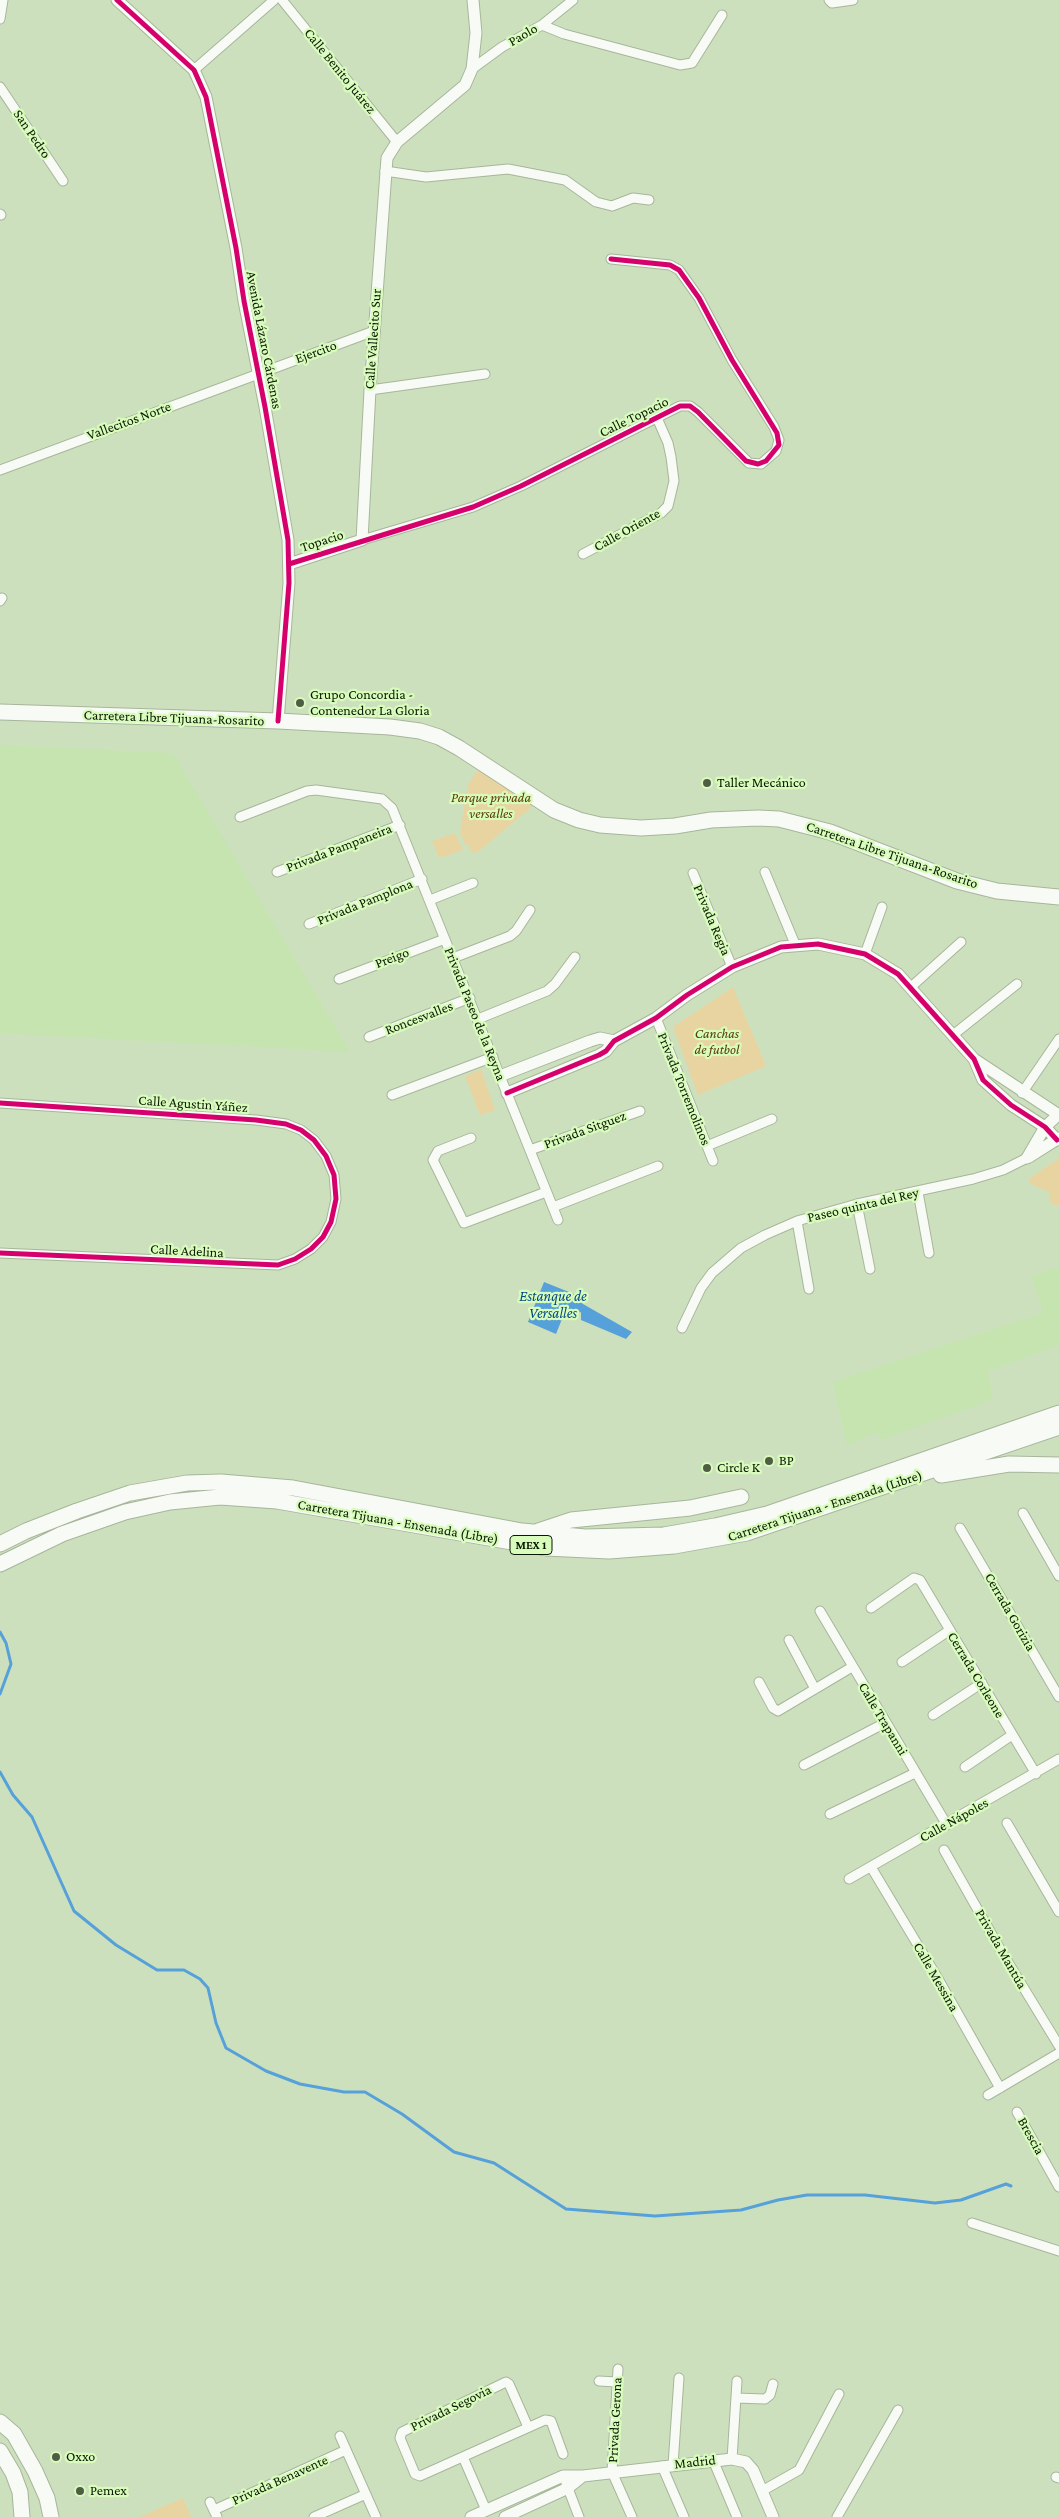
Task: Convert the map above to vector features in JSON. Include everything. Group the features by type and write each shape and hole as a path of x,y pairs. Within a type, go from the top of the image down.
{"main road":[{"name":"Carretera Libre Tijuana-Rosarito","path":"0,712 390,727 433,735 459,748 554,810 600,825 641,828 675,826 711,820 779,819 830,832 957,881 997,891 1059,897"},
{"name":"Carretera Tijuana - Ensenada (Libre)","path":"0,1544 77,1510 130,1493 187,1483 221,1482 293,1488 534,1532 626,1537 664,1535 733,1523 830,1493 1059,1413"},
{"name":"Carretera Tijuana - Ensenada (Libre)","path":"0,1564 34,1546 98,1520 149,1506 220,1497 277,1501 546,1548 633,1550 698,1543 747,1533 1059,1427"},
{"path":"907,1480 1009,1464 1059,1465"},
{"path":"534,1532 571,1520 690,1508 740,1497"},
{"path":"0,2412 35,2471 47,2498 51,2517"},
{"path":"0,2422 14,2434"},
{"path":"0,2451 13,2473 20,2492 22,2517"}],"street":[{"path":"0,19 3,0"},
{"name":"Avenida Lázaro Cárdenas","path":"117,0 194,70 206,97 282,498 289,564 278,722"},
{"path":"194,70 274,0"},
{"name":"Calle Benito Juárez","path":"282,0 397,142"},
{"path":"397,142 465,85 472,69 476,33 473,0"},
{"name":"Paolo","path":"472,69 502,47 542,25 573,0"},
{"path":"829,0 832,3 853,0"},
{"path":"542,25 574,37 680,65 692,64 722,15"},
{"name":"San Pedro","path":"0,87 63,181"},
{"name":"Calle Vallecito Sur","path":"362,540 386,158 397,142"},
{"path":"385,171 426,177 508,169 565,180 596,202 612,206 633,198 649,200"},
{"name":"Calle Topacio","path":"362,540 473,507 521,486 680,406 690,406 749,463 758,464 766,461 779,446 774,427 732,360 699,298 679,270 670,265 611,259"},
{"name":"Ejercito","path":"258,374 374,331"},
{"name":"Vallecitos Norte","path":"0,470 258,374"},
{"path":"370,390 485,374"},
{"name":"Calle Oriente","path":"583,554 661,513 668,506 674,481 671,457 668,443 657,418"},
{"name":"Topacio","path":"289,564 362,540"},
{"name":"Privada Paseo de la Reyna","path":"240,817 306,791 316,790 382,799 392,808 558,1220"},
{"name":"Privada Pampaneira","path":"277,872 400,824"},
{"path":"765,872 795,944"},
{"name":"Privada Regia","path":"692,873 732,967"},
{"name":"Privada Pamplona","path":"309,924 422,879"},
{"path":"430,900 473,883"},
{"path":"865,954 882,907"},
{"path":"453,958 510,936 516,931 530,910"},
{"name":"Preigo","path":"339,979 445,939"},
{"path":"911,987 961,942"},
{"path":"507,1093 599,1056 606,1052 614,1041 656,1018 687,995 732,967 761,953 795,944 836,946 865,954 882,962 911,987 974,1059 983,1080 1011,1105 1045,1127 1058,1139 1027,1158"},
{"path":"478,1018 546,991 555,984 575,957"},
{"path":"954,1035 1017,984"},
{"name":"Roncesvalles","path":"369,1037 470,998"},
{"name":"Privada Torremolinos","path":"656,1018 713,1161"},
{"path":"500,1076 590,1040 600,1038 614,1041"},
{"path":"1022,1093 1059,1038"},
{"path":"392,1095 493,1057"},
{"path":"974,1059 992,1069 1022,1093 1059,1115 1045,1127 1027,1158"},
{"name":"Calle Agustin Yáñez","path":"0,1104 256,1120 286,1124 301,1130 314,1140 326,1156 334,1175 336,1199"},
{"name":"Privada Sitguez","path":"530,1150 640,1111"},
{"path":"707,1146 772,1119"},
{"path":"471,1138 438,1151 433,1160 464,1223 546,1192"},
{"name":"Paseo quinta del Rey","path":"682,1328 701,1288 724,1260 757,1239 797,1221 857,1204 918,1192 1003,1170 1027,1158"},
{"path":"553,1206 658,1166"},
{"path":"918,1192 929,1253"},
{"name":"Calle Adelina","path":"0,1254 278,1265 294,1259 311,1249 323,1237 331,1222 336,1199"},
{"path":"857,1204 870,1269"},
{"path":"797,1221 809,1289"},
{"path":"1022,1513 1059,1576"},
{"name":"Cerrada Gorizia","path":"960,1528 1059,1697"},
{"name":"Cerrada Corleone","path":"871,1608 917,1578 1036,1774"},
{"name":"Calle Trapanni","path":"820,1612 947,1825"},
{"path":"902,1662 950,1630"},
{"path":"789,1640 815,1689"},
{"path":"759,1682 776,1711 852,1668"},
{"path":"933,1715 982,1683"},
{"path":"804,1765 885,1722"},
{"path":"965,1767 1012,1735"},
{"name":"Calle Nápoles","path":"849,1880 1036,1774 1059,1759"},
{"path":"830,1814 915,1773"},
{"path":"1007,1823 1059,1912"},
{"name":"Privada Mantúa","path":"944,1850 1000,1949 1059,2046"},
{"name":"Calle Messina","path":"871,1867 937,1977 1000,2088"},
{"path":"988,2096 1059,2053"},
{"name":"Brescia","path":"1017,2112 1059,2188"},
{"path":"972,2223 1059,2251"},
{"name":"Privada Gerona","path":"612,2472 618,2369"},
{"path":"679,2378 668,2465 684,2517"},
{"path":"599,2381 617,2382"},
{"path":"732,2459 737,2381"},
{"name":"Privada Segovia","path":"528,2427 508,2383 502,2383 400,2435 415,2474 420,2476 545,2420 551,2421 563,2454"},
{"path":"736,2398 765,2399 770,2395 772,2384"},
{"path":"762,2491 799,2470 839,2394"},
{"path":"837,2517 898,2410"},
{"path":"340,2436 376,2517"},
{"name":"Privada Benavente","path":"213,2510 346,2450"},
{"path":"463,2457 486,2510"},
{"name":"Madrid","path":"563,2476 583,2476 732,2459 746,2462 750,2466 773,2517"},
{"path":"713,2460 737,2517"},
{"path":"612,2472 632,2517"},
{"path":"470,2517 563,2476 579,2517"},
{"path":"505,2517 525,2513 568,2488 583,2476"},
{"path":"320,2516 366,2494"}],"shaded area":[{"path":"0,745 173,753 350,1052 0,1033"},
{"path":"1059,1266 1059,1345 988,1371 993,1399 882,1440 876,1432 847,1445 833,1382 1043,1313 1031,1276"}],"green space":[{"name":"Parque privada versalles","path":"480,766 533,806 479,851 472,853 469,846 464,843 460,832 468,785"},
{"path":"455,833 463,850 439,858 432,841"},
{"name":"Canchas de futbol","path":"733,987 766,1066 698,1095 673,1027"},
{"path":"481,1069 495,1110 480,1115 465,1076"},
{"path":"1059,1158 1059,1205 1055,1206 1049,1200 1049,1192 1029,1183 1030,1178"},
{"path":"183,2498 191,2517 139,2517"}],"water":[{"name":"Estanque de Versalles","path":"544,1282 574,1294 583,1304 632,1332 626,1339 581,1320 581,1312 562,1319 556,1334 528,1322"}],"waterway":[{"path":"0,1632 6,1643 11,1664 0,1694"},
{"path":"0,1772 13,1795 32,1817 74,1911 116,1945 157,1970 184,1970 200,1979 208,1988 216,2023 226,2048 266,2071 300,2084 344,2092 365,2092 402,2114 454,2152 494,2163 566,2209 655,2216 741,2210 778,2200 807,2195 865,2195 935,2203 961,2200 1006,2184 1011,2186"}],"cycle path":[{"path":"117,0 194,70 206,97 236,248 288,540 289,583 278,721"},
{"path":"289,564 473,507 521,486 680,406 690,406 698,412 746,461 758,464 766,461 779,445 777,433 732,360 699,298 679,270 670,265 611,259"},
{"path":"507,1093 599,1055 606,1051 614,1041 656,1018 687,995 732,967 781,947 818,944 865,954 898,974 974,1059 983,1080 1011,1105 1045,1127 1057,1140"},
{"path":"0,1103 256,1120 286,1124 301,1130 314,1140 326,1156 334,1175 336,1199 331,1222 323,1237 311,1249 295,1259 278,1265 0,1253"}],"place":[{"name":"Grupo Concordia - Contenedor La Gloria","path":"300,703"},
{"name":"Taller Mecánico","path":"707,783"},
{"name":"BP","path":"769,1461"},
{"name":"Circle K","path":"707,1468"},
{"name":"Oxxo","path":"56,2457"},
{"name":"Pemex","path":"80,2491"}]}
